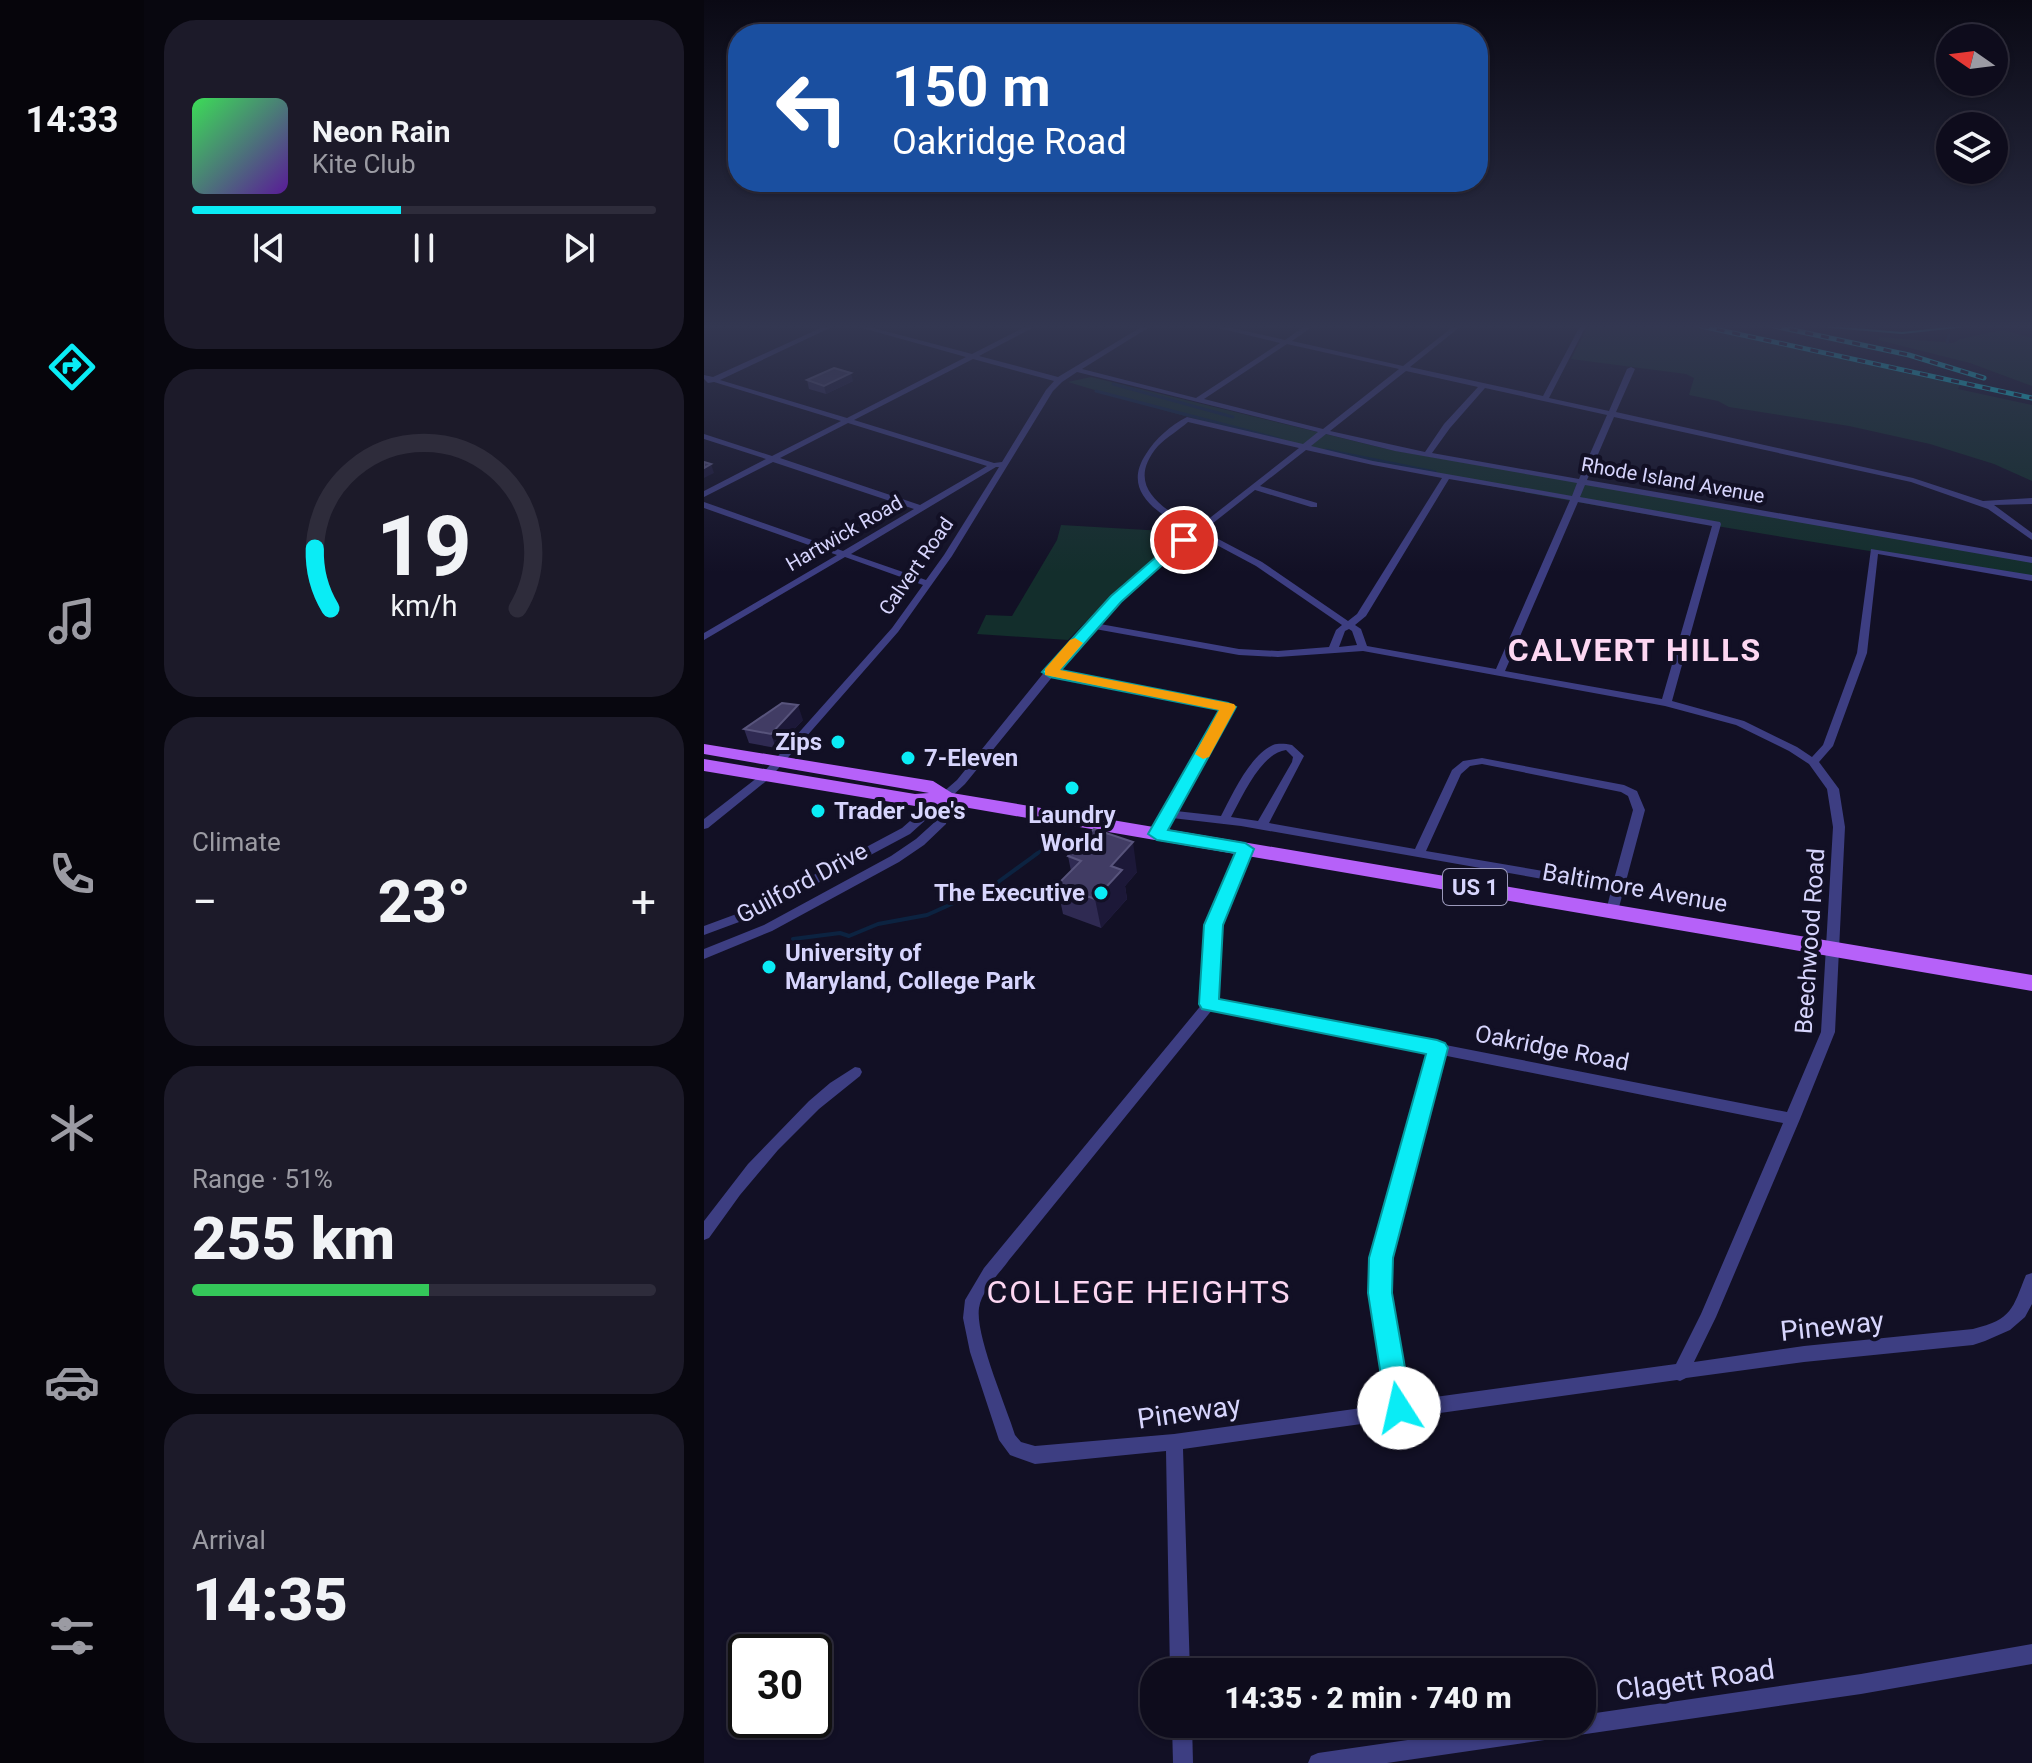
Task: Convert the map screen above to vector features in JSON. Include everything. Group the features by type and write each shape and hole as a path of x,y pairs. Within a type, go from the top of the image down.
{"main road":[{"name":"Baltimore Avenue","path":"704,749 933,787 946,798"},
{"name":"Baltimore Avenue","path":"704,765 920,801 946,798 2032,983"}],"street":[{"path":"804,408 999,464"},
{"path":"704,494 873,408"},
{"name":"Calvert Road","path":"704,825 766,776 860,672 929,584 999,464 1039,408"},
{"name":"Rhode Island Avenue","path":"1225,408 1427,455 2032,560"},
{"path":"946,798 1050,672 1137,579 1354,408"},
{"path":"1427,455 1463,408"},
{"path":"1586,408 1913,480 1983,503 2032,537"},
{"path":"1499,673 1614,408"},
{"name":"Rhode Island Avenue","path":"1195,531 1184,527 1152,502 1143,489 1140,476 1149,449 1187,419 1303,448 1717,524 1666,703"},
{"path":"704,436 921,508"},
{"name":"Hartwick Road","path":"704,637 999,464"},
{"path":"1334,648 1341,630 1361,616 1373,598 1447,476"},
{"path":"1253,487 1314,505"},
{"path":"1983,503 2032,501"},
{"path":"704,505 929,584"},
{"path":"1195,531 1273,572 1333,618 1356,629 1363,648"},
{"path":"1092,625 1239,652 1278,654 1363,648 1666,703 1740,723 1813,762 1828,746 1862,653 1874,551 2032,578"},
{"path":"1050,672 1228,707 1157,834"},
{"path":"1224,820 1265,754 1277,747 1290,748 1299,756 1297,762 1262,825"},
{"path":"1419,853 1456,772 1467,763 1492,762 1612,786 1633,794 1639,810 1612,911"},
{"name":"Beechwood Road","path":"1680,1373 1708,1317 1828,1032 1839,827 1833,789 1813,762"},
{"name":"Guilford Drive","path":"704,931 754,912 879,847 906,831 946,798"},
{"name":"Guilford Drive","path":"704,954 768,928 895,859 920,842 942,821 946,798"},
{"name":"Baltimore Avenue","path":"1170,814 1262,825 1617,888"},
{"path":"1209,1004 1214,925 1245,849"},
{"name":"Oakridge Road","path":"1209,1004 1793,1119"},
{"name":"Pineway","path":"1209,1004 981,1285 970,1313 1008,1440 1016,1449 1035,1455 1174,1442 1399,1408 1680,1373 1804,1354 1918,1344 1996,1332 2016,1319 2028,1298 2032,1280"},
{"path":"1399,1408 1380,1293 1381,1258 1437,1048"},
{"path":"704,1233 766,1156 838,1083 855,1072"},
{"path":"1174,1442 1180,1658"},
{"name":"Clagett Road","path":"1318,1763 1861,1684 2032,1654"},
{"path":"1182,1738 1183,1763"}],"green space":[{"path":"1159,408 1220,408 1391,450 2032,559 2032,577 1668,518 1425,473"},
{"path":"1737,408 2032,408 2032,481 1994,464 1930,444 1849,426"},
{"path":"1061,525 1181,532 1182,537 1122,585 1068,640 977,634 986,615 1012,616 1057,540"}],"building":[{"path":"782,703 798,705 771,734 744,729"},
{"path":"1094,829 1133,842 1111,866 1122,870 1095,899 1057,885 1081,861 1068,856"}],"waterway":[{"path":"1162,408 1279,439"},
{"path":"1201,408 1233,417"},
{"path":"1326,450 1435,472"},
{"path":"1034,855 1066,835"},
{"path":"793,939 840,933 849,936 878,924 927,915 994,885 1038,853"}],"slow traffic":[{"path":"1075,643 1050,672 1228,707 1203,754"}],"place":[{"name":"Zips","path":"838,742"},
{"name":"7-Eleven","path":"908,758"},
{"name":"Laundry World","path":"1072,788"},
{"name":"Trader Joe's","path":"818,811"},
{"name":"The Executive","path":"1101,893"},
{"name":"University of Maryland, College Park","path":"769,967"}],"district":[{"name":"CALVERT HILLS","path":"1635,650"},
{"name":"COLLEGE HEIGHTS","path":"1139,1292"}],"route":[{"path":"1184,540 1116,599 1050,672 1228,707 1157,834 1245,849 1214,925 1209,1004 1437,1048 1381,1258 1380,1293 1399,1408"}]}
